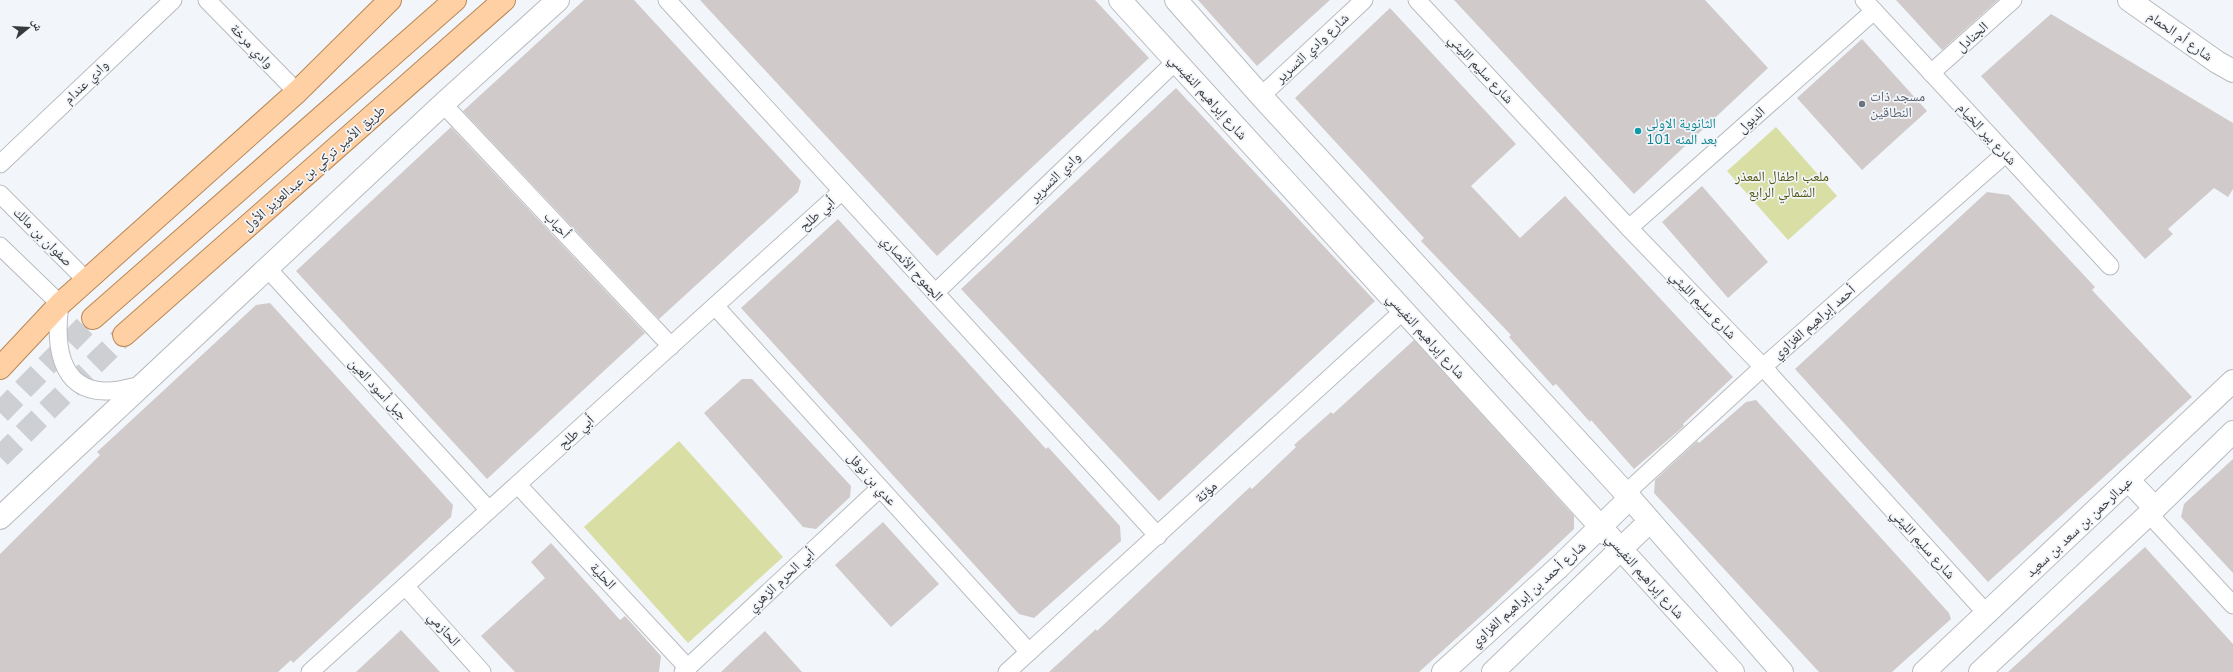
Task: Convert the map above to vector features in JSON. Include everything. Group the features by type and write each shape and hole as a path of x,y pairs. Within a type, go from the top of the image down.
{"main road":[{"path":"0,368 60,304 296,92 390,0"},
{"path":"412,40 446,0"},
{"path":"93,318 412,40 455,0"},
{"name":"طريق الأمير تركي بن عبدالعزيز الأول","path":"124,336 504,0"}],"street":[{"name":"وادي عندام","path":"0,164 173,0"},
{"name":"وادي مرخة","path":"207,0 296,92"},
{"path":"0,518 443,104 558,0"},
{"name":"الجموح الأنصاري","path":"667,0 1158,536"},
{"name":"شارع إبراهيم النفيسي","path":"1120,0 1600,528 1733,672"},
{"path":"1176,0 1261,96 1628,496 1782,672"},
{"name":"شارع وادي التسرير","path":"1261,96 1364,0"},
{"name":"شارع سليم الليثي","path":"1417,0 1628,228 1763,367 1986,614"},
{"name":"الجنادل","path":"1931,73 2013,0"},
{"name":"شارع أم الحمام","path":"2129,0 2217,62 2233,71"},
{"name":"الدبول","path":"1628,228 1869,5"},
{"name":"شارع بير الخيام","path":"1869,5 2110,266"},
{"name":"وادي التسرير","path":"935,293 1175,62"},
{"name":"أحباب","path":"443,104 671,346"},
{"name":"أحمد إبراهيم الغزاوي","path":"1628,496 1763,367 2005,154"},
{"name":"أبي طلح","path":"310,672 842,191"},
{"name":"صفوان بن مالك","path":"0,194 86,280"},
{"path":"0,246 60,304 58,322 59,345 67,372 84,387 94,390 120,390 141,385"},
{"name":"جبل أسود العين","path":"267,268 489,510"},
{"name":"عدي بن نوفل","path":"715,306 1029,652"},
{"name":"مؤتة","path":"1008,672 1403,311"},
{"name":"عبدالرحمن بن سعد بن سعيد","path":"1924,672 2128,480 2230,392"},
{"path":"1980,672 2152,511 2233,432"},
{"path":"2128,480 2152,511 2233,606"},
{"name":"الحلية","path":"518,484 685,670"},
{"name":"أبي الحرم الزهري","path":"685,670 880,488"},
{"name":"شارع أحمد بن إبراهيم الغزاوي","path":"1443,672 1600,528 1628,496"},
{"path":"1493,672 1650,521"},
{"name":"الحازمي","path":"406,586 482,672"}],"green space":[{"name":"ملعب اطفال المعذر الشمالي الرابع","path":"1776,127 1837,196 1788,240 1727,171"},
{"path":"679,441 783,557 688,643 584,527"}],"building":[{"path":"584,0 634,0 801,181 798,192 659,319 463,111"},
{"path":"700,0 1095,0 1149,58 937,256"},
{"path":"1198,0 1330,0 1257,66"},
{"name":"الثانوية الاولى بعد المئه 101","path":"1454,0 1705,0 1768,68 1634,194"},
{"path":"1896,0 1998,0 1942,50"},
{"path":"1390,8 1516,144 1471,186 1520,238 1565,196 1733,377 1683,424 1684,426 1634,469 1591,420 1590,422 1556,384 1553,386 1509,337 1511,335 1421,241 1424,238 1295,98"},
{"path":"2051,14 2233,123 2233,189 2228,197 2214,188 2168,229 2173,234 2145,259 1981,76"},
{"name":"مسجد ذات النطاقين","path":"1862,39 1927,111 1862,170 1797,98"},
{"path":"1176,88 1375,301 1159,501 961,289"},
{"path":"451,127 645,333 487,479 296,271"},
{"path":"1702,186 1768,262 1728,298 1662,222"},
{"path":"1987,192 2009,195 2095,287 2092,290 2192,397 1988,582 1795,369"},
{"path":"838,219 1046,449 1048,447 1120,526 1121,541 1034,618 1019,614 741,308"},
{"path":"270,303 453,505 451,517 293,663 291,660 278,672 0,672 0,554 100,455 97,452 256,305"},
{"path":"1414,340 1574,516 1574,529 1491,607 1419,672 1049,672 1096,629 1097,631 1250,487 1252,489 1296,447 1294,445 1331,412 1333,414"},
{"path":"742,379 752,379 851,486 850,497 816,529 803,527 704,413"},
{"path":"1756,400 1949,613 1951,619 1892,672 1819,672 1654,493 1655,480 1697,441 1699,443 1746,402"},
{"path":"2233,459 2233,573 2181,517 2184,504"},
{"path":"883,522 939,584 891,627 835,565"},
{"path":"551,543 620,620 625,616 661,656 659,672 515,672 481,636 545,578 531,562"},
{"path":"2145,547 2233,644 2233,672 2008,672"},
{"path":"401,630 440,672 356,672"},
{"path":"765,631 802,672 721,672 742,652"}],"tunnel":[{"path":"0,413 93,318"},
{"path":"0,457 124,335"}],"place":[{"name":"مسجد ذات النطاقين","path":"1862,104"},
{"name":"الثانوية الاولى بعد المئه 101","path":"1638,131"}]}
